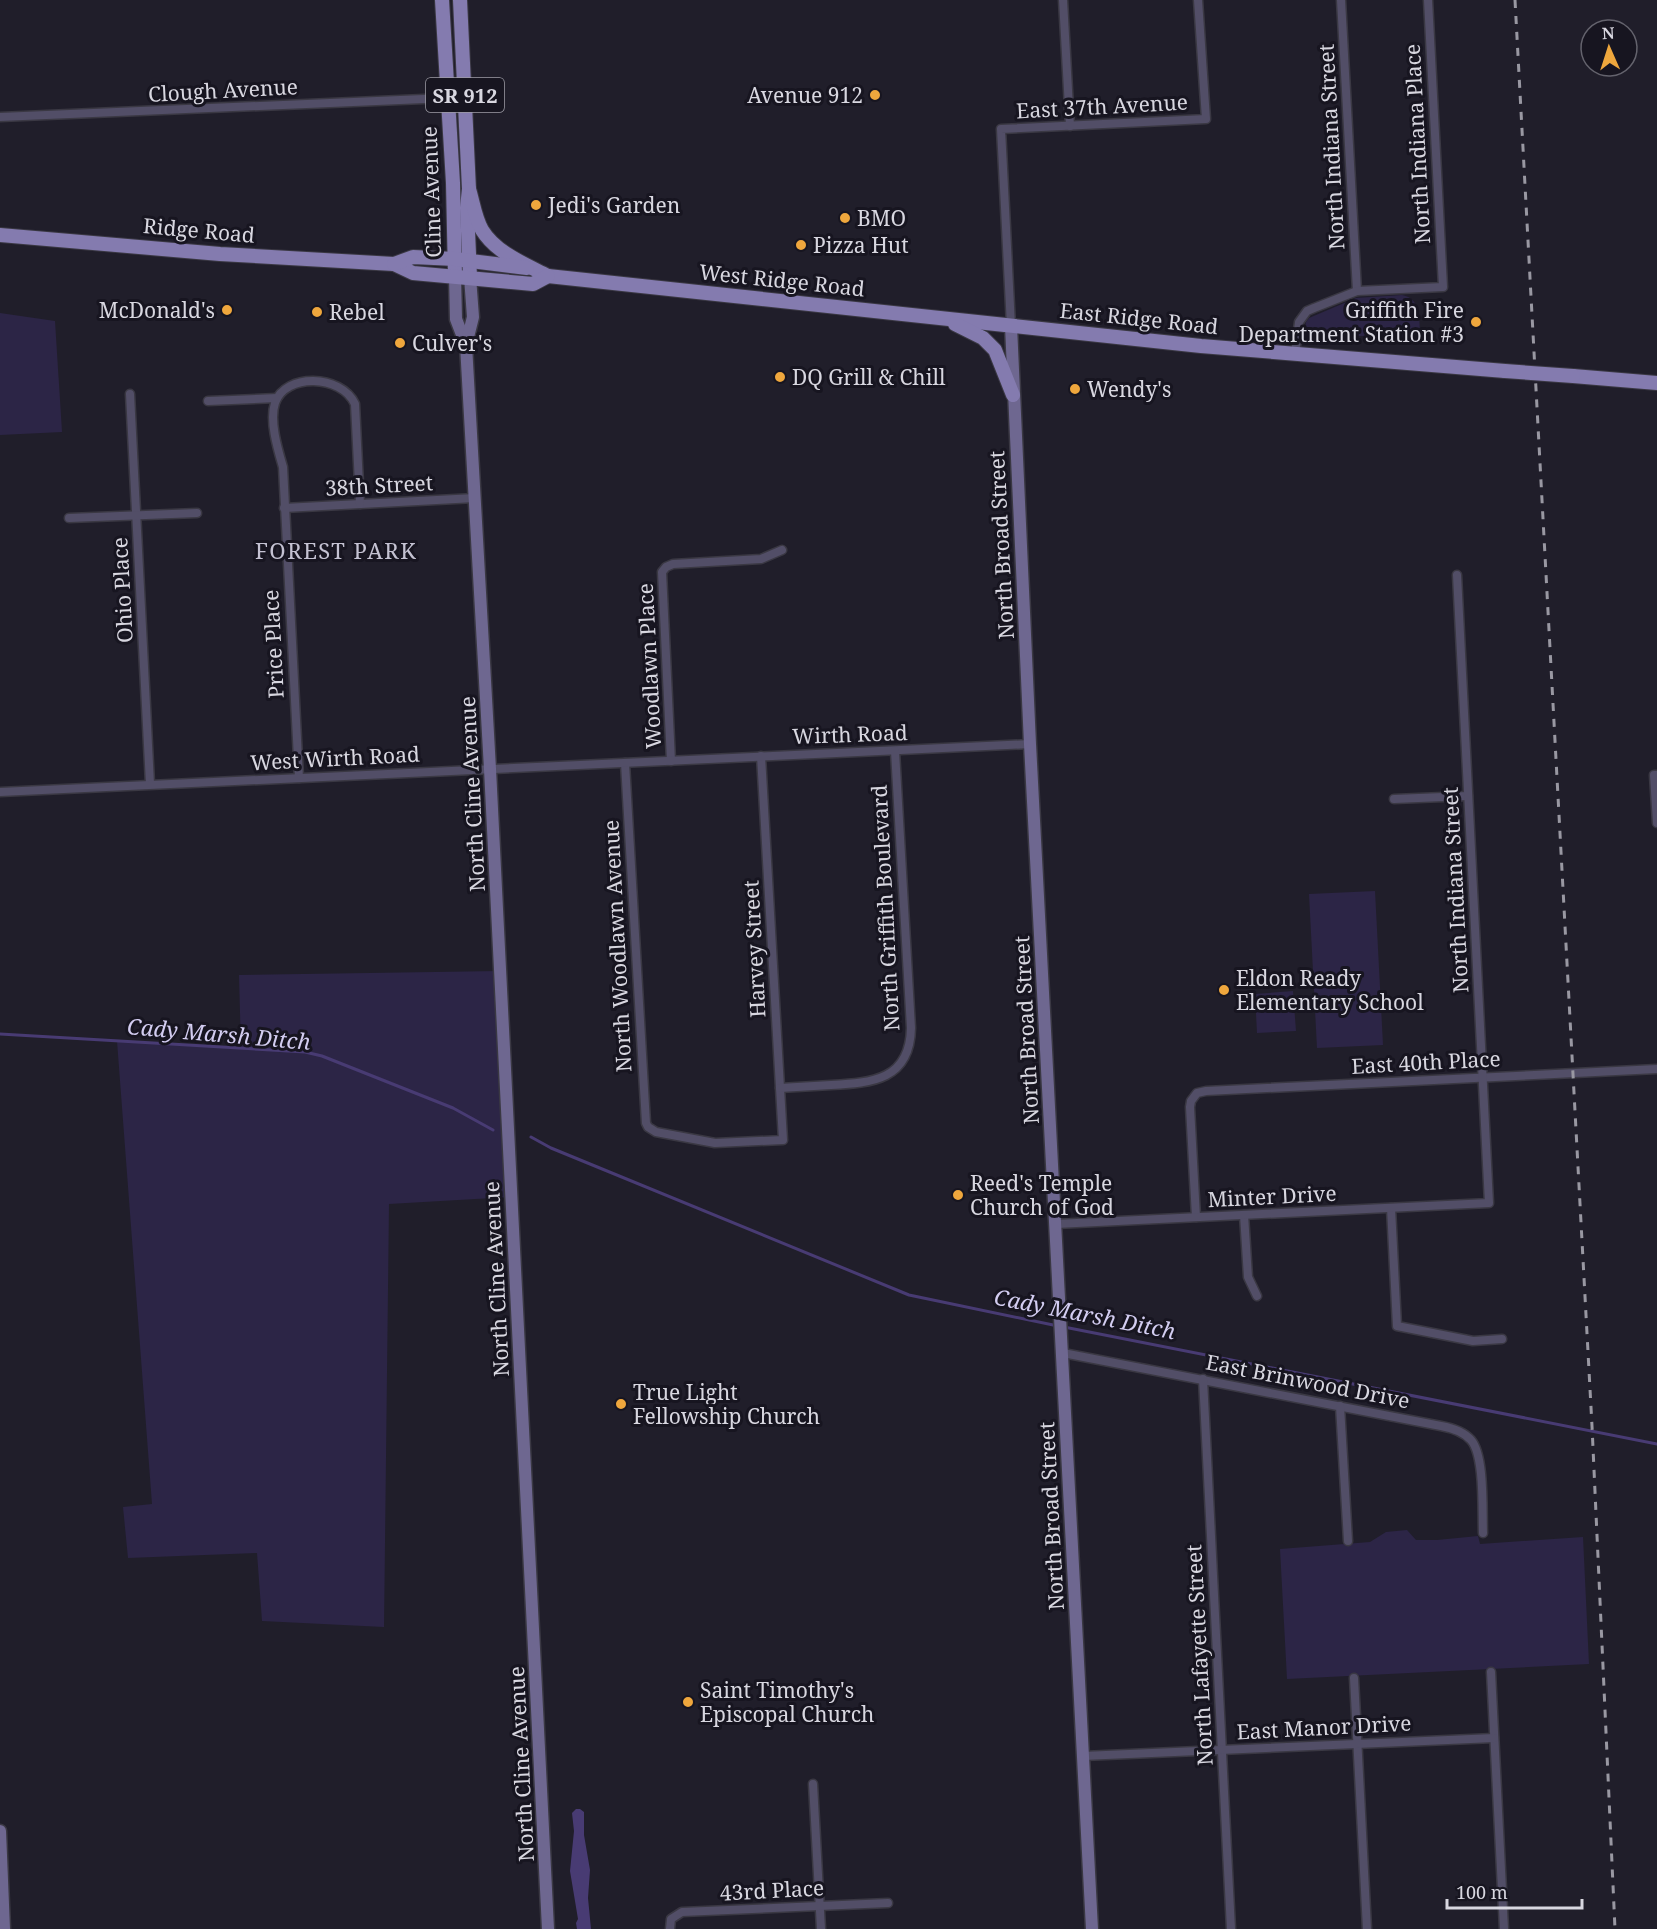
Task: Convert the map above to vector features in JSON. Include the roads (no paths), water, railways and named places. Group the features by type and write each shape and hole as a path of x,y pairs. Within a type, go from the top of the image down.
{"main road":[{"name":"Cline Avenue","path":"442,0 454,276"},
{"name":"Cline Avenue","path":"460,0 469,189 467,208 470,278"},
{"path":"469,189 477,218 492,242 504,252 542,273"},
{"name":"Ridge Road","path":"0,234 220,254 394,264 413,273 470,278"},
{"name":"Ridge Road","path":"394,264 413,256 455,259"},
{"name":"West Ridge Road","path":"455,259 542,273 1011,327"},
{"name":"West Ridge Road","path":"470,278 533,284 542,273"},
{"path":"945,319 983,338 995,350 1013,395"},
{"name":"East Ridge Road","path":"1011,327 1295,354 1657,383"}],"street":[{"path":"1063,0 1070,126"},
{"name":"East 37th Avenue","path":"1001,129 1206,119 1198,0"},
{"name":"North Indiana Street","path":"1341,0 1357,291"},
{"name":"North Indiana Place","path":"1357,291 1443,287 1428,0"},
{"name":"Clough Avenue","path":"0,117 447,98"},
{"name":"North Broad Street","path":"1001,129 1030,744 1092,1929"},
{"name":"Cline Avenue","path":"454,276 456,319 466,345 482,627"},
{"name":"Cline Avenue","path":"466,345 473,317 470,278"},
{"path":"1295,354 1298,327 1307,311 1357,291"},
{"path":"208,401 277,398 286,390 310,381 333,384 350,395 355,404 360,504"},
{"name":"Ohio Place","path":"130,394 150,784"},
{"name":"Price Place","path":"277,398 274,406 275,438 282,467 299,778"},
{"name":"38th Street","path":"284,508 476,498"},
{"path":"69,518 197,513"},
{"name":"Woodlawn Place","path":"671,761 662,579 664,569 673,564 761,560 782,550"},
{"name":"North Indiana Street","path":"1457,575 1489,1203"},
{"name":"North Cline Avenue","path":"482,627 548,1929"},
{"name":"Wirth Road","path":"671,761 1030,744"},
{"name":"North Griffith Boulevard","path":"780,1088 875,1082 901,1062 908,1047 911,1028 896,751"},
{"name":"Harvey Street","path":"761,756 783,1140"},
{"name":"West Wirth Road","path":"0,792 671,761"},
{"name":"North Woodlawn Avenue","path":"625,763 645,1119 648,1127 656,1132 715,1143 783,1140"},
{"path":"1656,775 1657,824"},
{"path":"1394,799 1468,796"},
{"name":"East 40th Place","path":"1196,1217 1190,1107 1197,1093 1657,1069"},
{"name":"Minter Drive","path":"1056,1224 1489,1203"},
{"path":"1391,1208 1397,1326 1473,1341 1502,1339"},
{"path":"1244,1215 1248,1277 1257,1296"},
{"name":"East Brinwood Drive","path":"1063,1353 1441,1426 1460,1432 1472,1441 1480,1460 1483,1533"},
{"name":"North Lafayette Street","path":"1203,1379 1231,1929"},
{"path":"1340,1406 1348,1541"},
{"path":"1491,1672 1504,1929"},
{"path":"1354,1678 1367,1929"},
{"name":"East Manor Drive","path":"1083,1756 1494,1738"},
{"path":"813,1784 821,1929"},
{"path":"0,1831 4,1929"},
{"name":"43rd Place","path":"670,1929 671,1918 682,1912 888,1903"}],"waterway":[{"name":"Cady Marsh Ditch","path":"0,1034 305,1052 322,1056 453,1108 493,1130"},
{"name":"Cady Marsh Ditch","path":"531,1137 551,1148 909,1295 1058,1326"},
{"name":"Cady Marsh Ditch","path":"1064,1327 1657,1444"}],"railway":[{"path":"1515,0 1592,1426 1615,1929"}],"place":[{"name":"Avenue 912","path":"875,95"},
{"name":"Jedi's Garden","path":"536,205"},
{"name":"BMO","path":"845,218"},
{"name":"Pizza Hut","path":"801,245"},
{"name":"McDonald's","path":"227,310"},
{"name":"Rebel","path":"317,312"},
{"name":"Griffith Fire Department Station #3","path":"1476,322"},
{"name":"Culver's","path":"400,343"},
{"name":"DQ Grill & Chill","path":"780,377"},
{"name":"Wendy's","path":"1075,389"},
{"name":"Eldon Ready Elementary School","path":"1224,990"},
{"name":"Reed's Temple Church of God","path":"958,1195"},
{"name":"True Light Fellowship Church","path":"621,1404"},
{"name":"Saint Timothy's Episcopal Church","path":"688,1702"}],"district":[{"name":"FOREST PARK","path":"336,550"}]}
